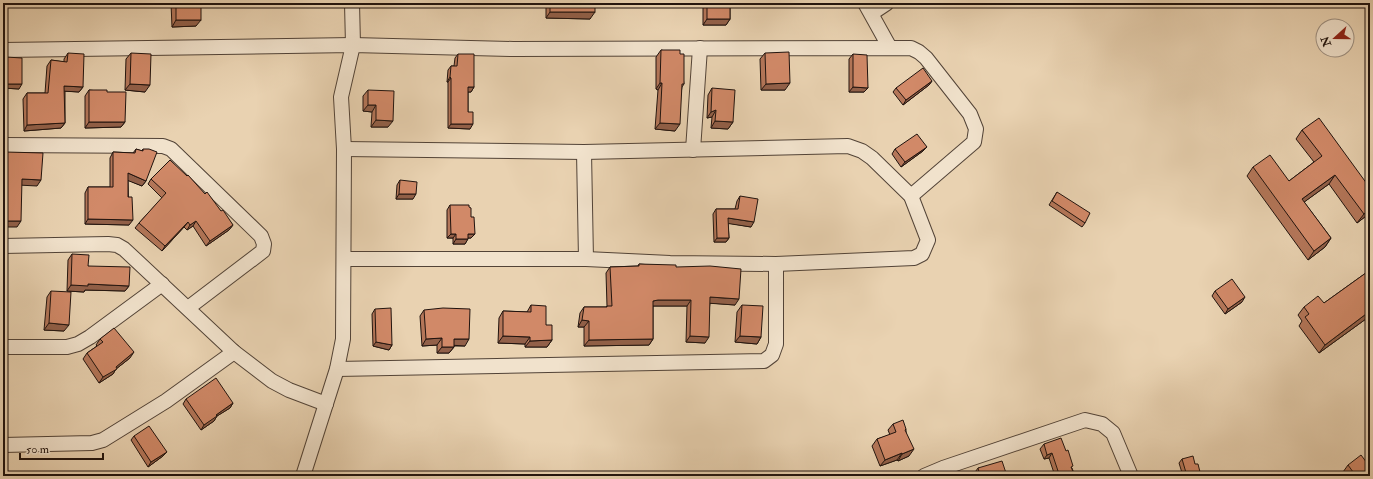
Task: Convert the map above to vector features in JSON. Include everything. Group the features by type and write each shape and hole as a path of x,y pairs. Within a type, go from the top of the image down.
{"street":[{"path":"887,3 868,8 890,48"},
{"path":"303,476 326,404 343,339 344,149 341,97 352,45 352,4"},
{"path":"3,50 352,45 513,49 911,48 926,58 970,114 976,129 974,142 911,196"},
{"path":"693,150 700,48"},
{"path":"3,145 163,146 171,149 261,236 264,244 263,251 188,308"},
{"path":"344,149 584,152 848,146 862,151 872,158 911,196 928,240 922,254 914,258 776,264 670,263 586,259 344,259"},
{"path":"584,152 586,259"},
{"path":"3,246 117,245 124,249 234,352 272,382 326,404"},
{"path":"336,369 764,361 772,355 776,344 776,264"},
{"path":"3,346 67,347 78,344 90,337 162,284"},
{"path":"3,445 92,443 103,440 166,401 234,352"},
{"path":"924,476 943,468 1085,420 1102,424 1113,433 1131,476"}],"building":[{"path":"176,3 201,3 201,20 176,20"},
{"path":"550,3 595,3 595,12 550,12"},
{"path":"707,3 730,3 730,19 707,19"},
{"path":"661,50 680,50 680,54 684,54 684,84 682,84 680,124 660,123 662,83 660,83"},
{"path":"789,52 790,83 766,84 765,53"},
{"path":"68,53 84,54 83,87 64,86 65,123 27,125 27,93 48,93 51,60 67,62"},
{"path":"131,53 151,54 150,85 130,84"},
{"path":"458,54 474,54 474,87 468,87 468,112 473,112 473,124 451,124 451,66 457,66"},
{"path":"853,54 867,55 868,88 853,87"},
{"path":"6,57 22,58 22,84 6,84"},
{"path":"923,68 932,81 906,100 896,88"},
{"path":"712,88 735,90 733,122 715,121 716,110 711,112"},
{"path":"89,90 126,92 125,122 89,122"},
{"path":"368,90 394,91 393,121 376,120 376,105 368,105"},
{"path":"3,92 5,92 4,125 3,125"},
{"path":"1319,118 1370,188 1370,209 1364,214 1335,175 1302,199 1331,238 1314,251 1253,167 1270,155 1289,181 1322,156 1302,130"},
{"path":"917,134 927,147 905,162 895,149"},
{"path":"136,149 143,151 143,149 149,149 157,152 146,181 128,173 128,197 132,197 133,220 88,219 88,187 113,187 113,152 135,153"},
{"path":"6,152 43,153 41,180 22,179 21,221 3,221 3,156 6,156"},
{"path":"170,160 187,176 188,175 205,194 207,192 221,211 223,210 233,225 210,241 196,221 190,225 188,222 165,246 139,223 166,193 151,179"},
{"path":"400,180 417,182 416,194 399,194"},
{"path":"1057,192 1090,213 1085,223 1052,201"},
{"path":"740,196 758,199 754,222 728,218 729,238 717,238 716,209 738,209"},
{"path":"450,205 469,205 471,208 471,217 474,217 475,234 468,234 468,239 456,239 456,234 451,234"},
{"path":"72,254 89,255 88,266 130,267 129,286 88,284 88,286 71,285"},
{"path":"639,264 676,265 676,267 710,266 741,269 739,299 710,297 709,337 690,336 691,300 658,300 653,301 653,339 589,340 589,321 582,320 584,307 612,306 610,267 639,266"},
{"path":"1370,270 1370,311 1325,345 1305,317 1309,314 1304,307 1318,296 1324,303"},
{"path":"1232,279 1245,297 1228,309 1215,291"},
{"path":"51,291 71,292 69,325 49,323"},
{"path":"531,305 546,306 546,325 552,325 552,340 530,341 530,337 503,336 503,311 531,312"},
{"path":"742,305 763,306 761,337 740,336"},
{"path":"391,308 392,345 376,342 375,309"},
{"path":"443,308 470,309 469,339 454,339 454,347 442,347 442,338 426,339 424,310"},
{"path":"114,328 134,352 116,367 117,369 103,377 87,353 103,342 100,339"},
{"path":"216,378 233,403 204,425 186,399"},
{"path":"3,393 5,393 4,421 3,421"},
{"path":"903,420 905,430 914,449 885,460 877,439 896,432 893,424"},
{"path":"149,426 167,452 151,462 134,436"},
{"path":"1061,438 1066,451 1068,450 1073,466 1071,467 1075,476 1057,476 1056,472 1058,471 1052,453 1047,455 1044,444"},
{"path":"1361,455 1370,467 1370,476 1356,476 1348,465"},
{"path":"1193,456 1195,464 1198,464 1201,476 1187,476 1182,459"},
{"path":"1002,461 1007,476 980,476 978,468"}]}
